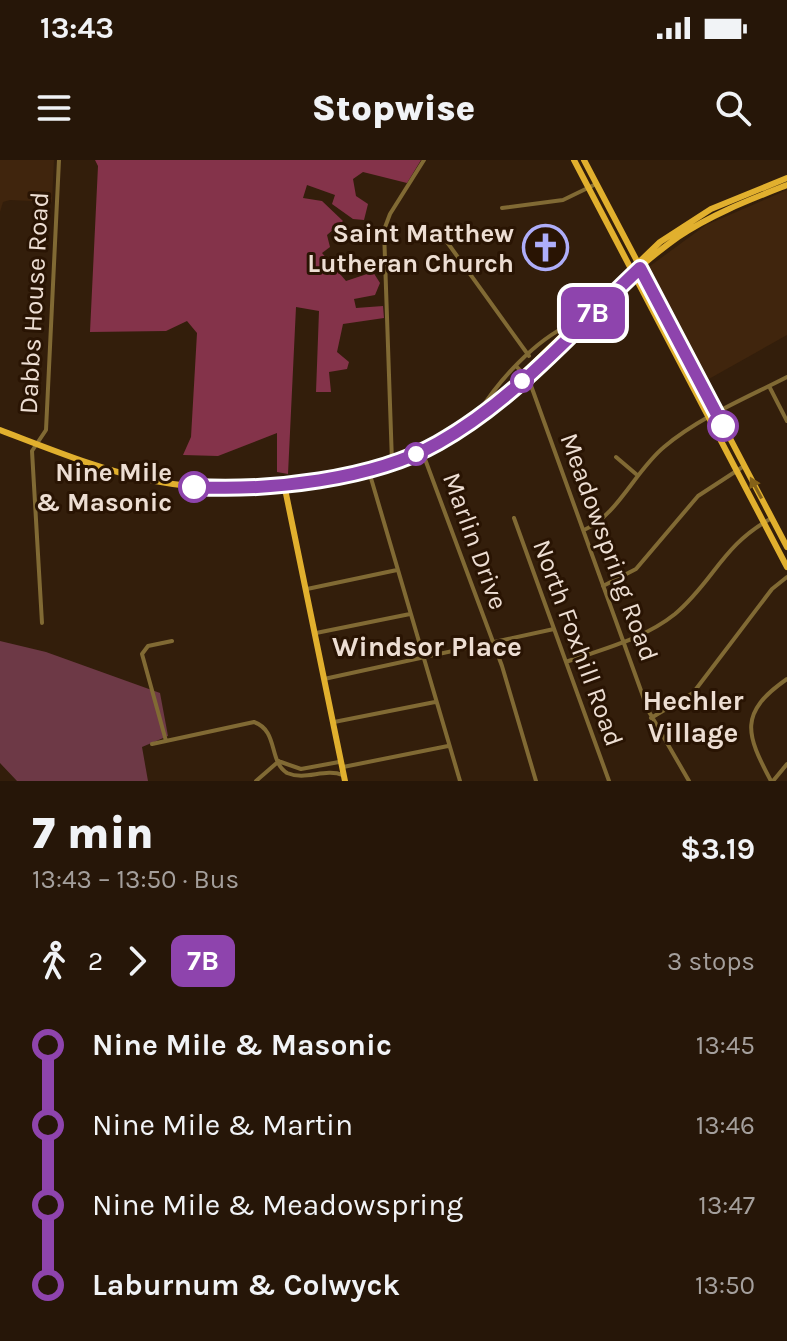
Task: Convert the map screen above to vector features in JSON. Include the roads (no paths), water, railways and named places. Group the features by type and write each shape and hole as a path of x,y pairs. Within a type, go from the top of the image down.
{"main road":[{"path":"574,160 684,350 787,547"},
{"path":"584,160 667,339 787,567"},
{"path":"522,372 673,232 711,209 787,178"},
{"path":"0,430 155,481 213,487 284,484 392,462 422,451 491,405 573,323 636,268 705,220 787,185"},
{"path":"667,339 676,348 684,350"},
{"path":"284,484 344,778"}],"street":[{"name":"Dabbs House Road","path":"42,623 32,451 46,430 59,160"},
{"path":"392,462 384,230 390,214 424,160"},
{"path":"502,208 542,205 596,184"},
{"path":"447,242 529,356"},
{"path":"477,416 490,395 522,372 529,356 554,333 573,323"},
{"name":"Meadowspring Road","path":"522,372 584,530 651,718 689,781"},
{"path":"584,530 602,519 636,474 667,444 717,413 787,377"},
{"path":"769,386 787,421"},
{"name":"Marlin Drive","path":"422,451 494,643 536,781"},
{"path":"616,457 636,474"},
{"path":"603,586 640,565 689,505 744,466"},
{"path":"368,468 460,781"},
{"name":"North Foxhill Road","path":"514,518 609,781"},
{"path":"566,662 623,642 674,615 731,546 772,518"},
{"path":"307,589 397,570"},
{"path":"651,718 693,693 772,589 787,577"},
{"path":"316,633 410,614"},
{"path":"322,679 554,629"},
{"path":"166,741 142,654 150,645 172,641"},
{"path":"787,679 759,703 749,730 753,746 772,781 787,764"},
{"path":"332,723 436,702"},
{"path":"152,744 254,722 270,733 283,769 299,778 332,772 344,778"},
{"path":"279,761 301,769 449,745"},
{"path":"256,781 279,761"}],"place":[{"name":"Saint Matthew Lutheran Church","path":"545,248"},
{"name":"Nine Mile & Masonic","path":"194,487"}],"district":[{"name":"Windsor Place","path":"427,646"},
{"name":"Hechler Village","path":"693,716"}]}
